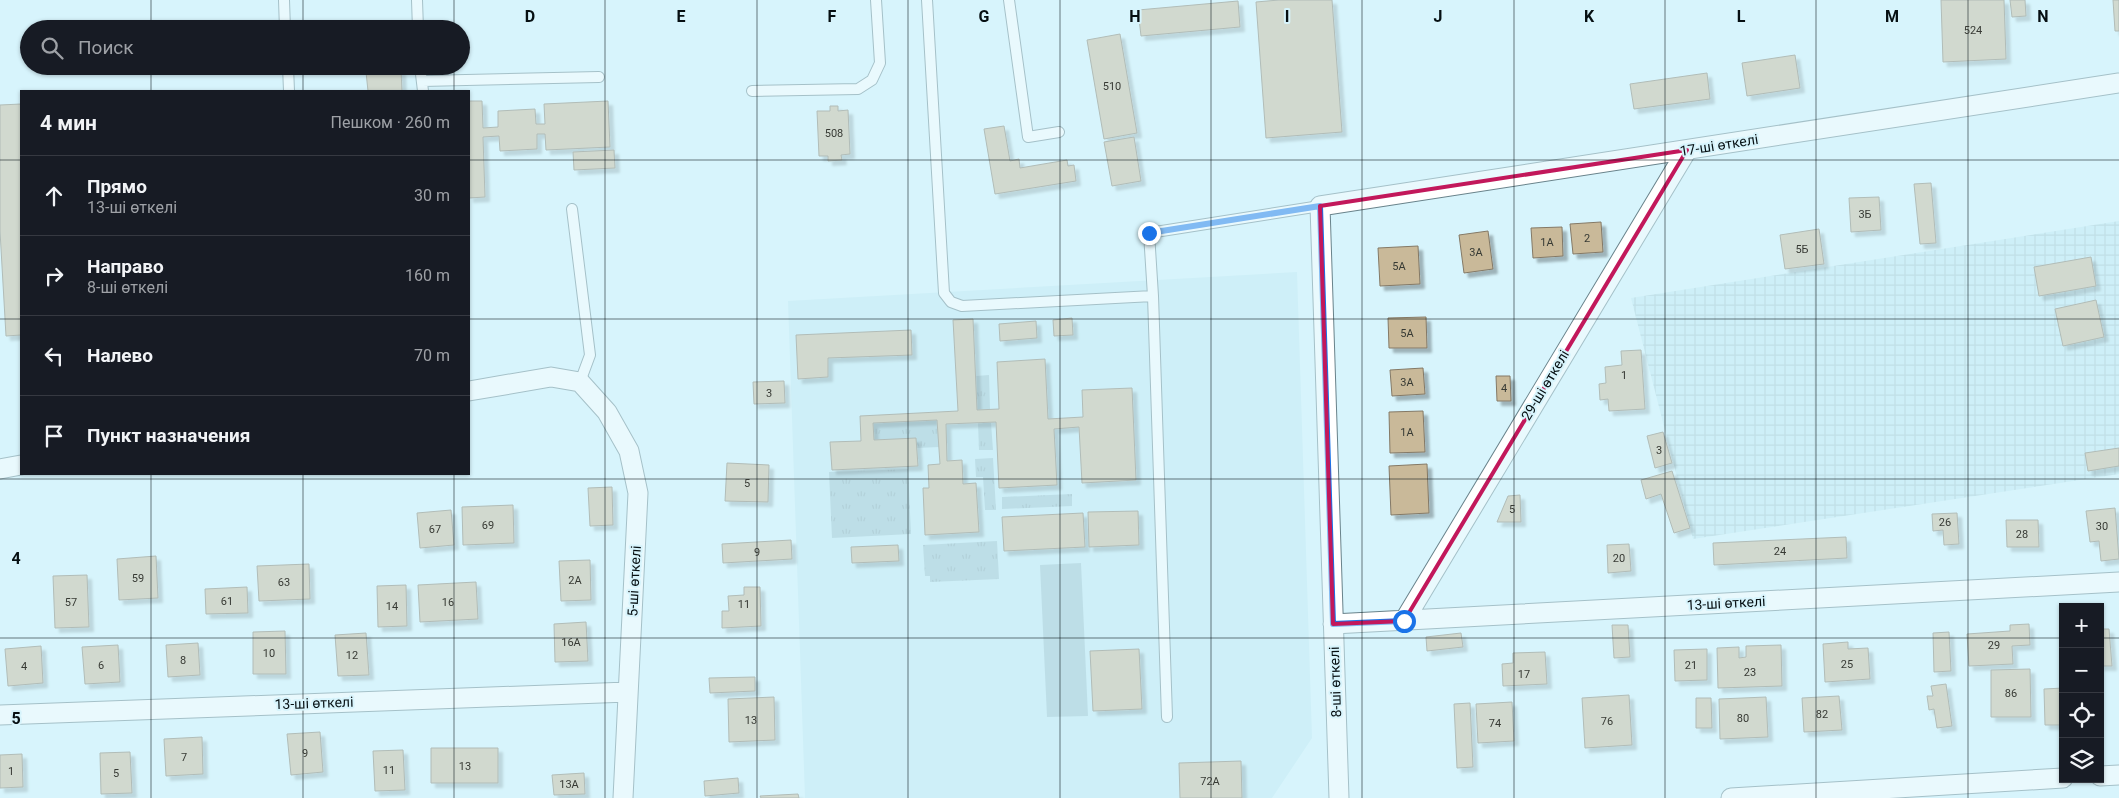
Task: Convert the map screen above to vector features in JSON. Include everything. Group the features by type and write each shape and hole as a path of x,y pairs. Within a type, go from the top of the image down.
{"street":[{"name":"17-ші өткелі","path":"1320,206 2118,85"},
{"name":"29-ші өткелі","path":"1404,621 1687,150"},
{"name":"8-ші өткелі","path":"1320,206 1339,798"},
{"path":"470,391 551,377 580,382"},
{"name":"5-ші өткелі","path":"580,382 607,412 629,451 638,493 623,798"},
{"path":"0,469 20,465"},
{"name":"13-ші өткелі","path":"1333,624 2119,582"},
{"name":"13-ші өткелі","path":"0,715 628,692"},
{"path":"2104,776 2119,775"},
{"path":"1730,798 2059,778"}],"lane":[{"path":"284,0 285,20"},
{"path":"417,0 418,20"},
{"path":"752,91 858,89 872,80 880,64 876,0"},
{"path":"927,0 944,293 951,302 962,306 1153,296"},
{"path":"1009,0 1028,137 1059,132"},
{"path":"288,75 289,90"},
{"path":"422,86 599,77"},
{"path":"1167,717 1153,296 1149,233 1320,206"},
{"path":"572,209 590,355 580,382"}],"highlighted area":[{"path":"1687,150 1404,621 1333,624 1320,206"}],"shaded area":[{"path":"2119,221 2119,474 1693,539 1631,298"},
{"path":"1297,272 1312,738 1272,798 805,798 788,301"}],"green space":[{"path":"989,375 990,409 977,410 976,376"},
{"path":"937,420 939,447 917,448 916,438 874,440 873,423"},
{"path":"978,423 991,423 993,450 979,450"},
{"path":"993,458 996,510 985,510 983,477 976,477 975,459"},
{"path":"908,469 911,534 832,538 829,472"},
{"path":"1072,494 1072,506 1002,509 1002,497"},
{"path":"997,541 999,579 930,582 930,576 925,576 923,545"},
{"path":"1081,563 1088,716 1047,717 1040,565"}],"building":[{"path":"1332,0 1342,132 1266,138 1256,2"},
{"path":"1941,0 2004,0 2006,59 1943,62"},
{"path":"2010,0 2025,0 2026,16 2012,17"},
{"path":"2113,0 2119,0 2119,31 2115,31"},
{"path":"1238,1 1240,27 1141,36 1138,10"},
{"path":"1120,34 1137,133 1104,139 1087,40"},
{"path":"1795,55 1800,88 1747,96 1742,63"},
{"path":"1707,73 1710,99 1634,109 1630,84"},
{"path":"366,75 401,75 402,90 368,90"},
{"path":"470,101 482,101 483,128 498,127 498,111 535,109 536,124 545,124 544,104 608,101 610,147 546,150 545,134 537,134 537,149 500,151 499,136 483,137 485,197 470,198"},
{"path":"20,104 20,335 6,336 0,231 0,105"},
{"path":"830,106 838,106 838,111 848,110 850,154 841,155 842,160 828,161 828,156 819,156 817,111 830,111"},
{"path":"1004,126 1010,161 1019,159 1020,168 1067,160 1068,166 1074,165 1076,181 995,194 984,129"},
{"path":"1134,137 1141,181 1112,186 1104,142"},
{"path":"614,150 615,168 574,170 573,152"},
{"path":"1931,183 1936,243 1920,244 1914,184"},
{"path":"1879,197 1881,230 1851,232 1849,198"},
{"path":"1601,222 1603,252 1573,254 1570,224"},
{"path":"1562,227 1563,256 1533,258 1531,228"},
{"path":"1819,229 1824,264 1785,269 1780,235"},
{"path":"1488,231 1493,269 1464,273 1459,235"},
{"path":"1418,246 1420,284 1380,286 1378,248"},
{"path":"2091,257 2096,286 2039,296 2034,267"},
{"path":"2096,300 2104,337 2063,346 2055,309"},
{"path":"1426,317 1427,348 1389,348 1388,318"},
{"path":"1072,318 1073,335 1054,336 1053,320"},
{"path":"973,319 977,410 999,409 997,362 1045,359 1048,419 1083,417 1082,390 1132,388 1136,480 1082,483 1079,427 1054,429 1057,485 999,488 996,422 946,424 947,461 962,460 963,484 976,483 979,532 925,535 923,488 929,488 928,465 940,464 937,420 873,423 874,440 916,438 918,466 832,470 830,442 861,441 860,416 958,411 953,320"},
{"path":"1036,321 1037,338 1000,341 999,324"},
{"path":"911,330 912,355 828,358 828,377 798,379 796,335"},
{"path":"1641,350 1645,409 1609,411 1608,399 1600,400 1599,384 1606,383 1605,367 1622,365 1621,351"},
{"path":"1423,368 1425,394 1392,396 1390,370"},
{"path":"1496,376 1510,376 1511,401 1497,401"},
{"path":"784,381 785,403 754,404 753,382"},
{"path":"1423,411 1425,452 1390,453 1389,412"},
{"path":"1663,432 1672,463 1655,468 1647,436"},
{"path":"2119,448 2119,466 2088,471 2085,453"},
{"path":"727,463 769,465 768,502 725,501"},
{"path":"1427,464 1429,513 1391,515 1389,466"},
{"path":"1672,471 1690,528 1674,533 1661,494 1646,499 1641,480"},
{"path":"612,487 613,525 590,526 588,488"},
{"path":"1520,495 1521,522 1497,522 1508,496"},
{"path":"513,505 514,543 463,545 462,507"},
{"path":"2115,508 2119,559 2101,561 2099,541 2090,542 2086,511"},
{"path":"451,510 454,545 420,548 417,513"},
{"path":"1138,511 1139,545 1089,547 1088,512"},
{"path":"1083,513 1085,547 1004,551 1002,517"},
{"path":"1957,513 1959,544 1944,545 1943,530 1933,531 1932,514"},
{"path":"2006,520 2038,520 2039,547 2007,547"},
{"path":"1846,537 1847,558 1714,565 1713,543"},
{"path":"791,540 792,559 723,563 722,544"},
{"path":"1629,544 1631,571 1608,573 1607,545"},
{"path":"898,545 899,561 852,563 851,547"},
{"path":"156,556 158,598 119,600 117,559"},
{"path":"590,560 591,600 561,601 559,561"},
{"path":"309,564 310,599 259,601 257,566"},
{"path":"87,575 89,627 55,628 53,576"},
{"path":"476,582 478,619 420,622 418,585"},
{"path":"406,585 407,626 378,627 377,586"},
{"path":"247,587 248,613 206,614 205,589"},
{"path":"744,587 760,587 761,626 722,628 722,611 729,611 728,596 744,595"},
{"path":"586,622 588,661 555,662 554,624"},
{"path":"2029,624 2030,645 2012,646 2013,664 1969,666 1967,634 2010,631 2010,625"},
{"path":"1612,625 1628,625 1630,657 1614,658"},
{"path":"2104,629 2109,629 2112,666 2104,666"},
{"path":"285,631 286,674 253,674 253,632"},
{"path":"1949,632 1951,671 1934,672 1933,633"},
{"path":"366,633 369,675 338,676 335,635"},
{"path":"1461,633 1463,647 1427,651 1426,637"},
{"path":"1848,642 1848,649 1868,648 1870,679 1825,682 1823,644"},
{"path":"198,643 200,675 168,677 166,645"},
{"path":"118,645 120,682 85,684 82,647"},
{"path":"1781,645 1782,686 1718,688 1717,648 1739,647 1739,658 1746,657 1746,646"},
{"path":"41,646 43,683 8,686 5,649"},
{"path":"1139,649 1142,709 1093,711 1090,651"},
{"path":"1707,649 1707,680 1675,681 1674,650"},
{"path":"1545,652 1547,684 1503,686 1502,664 1513,663 1513,653"},
{"path":"2030,669 2031,717 1991,717 1991,670"},
{"path":"755,677 755,691 710,693 709,678"},
{"path":"1946,684 1952,726 1937,728 1934,709 1929,710 1927,696 1933,696 1931,686"},
{"path":"2059,688 2059,725 2045,725 2044,689"},
{"path":"1629,695 1632,745 1585,748 1582,698"},
{"path":"1839,696 1842,730 1804,732 1802,698"},
{"path":"774,697 775,740 729,742 728,699"},
{"path":"1766,697 1768,737 1720,739 1719,699"},
{"path":"1696,698 1711,698 1712,728 1696,728"},
{"path":"1512,702 1514,741 1478,743 1476,704"},
{"path":"1470,703 1473,767 1457,768 1454,704"},
{"path":"320,732 323,772 291,775 287,734"},
{"path":"202,737 203,774 166,776 164,739"},
{"path":"431,748 498,748 498,783 431,783"},
{"path":"403,750 405,790 375,791 373,751"},
{"path":"130,752 132,793 101,794 100,753"},
{"path":"22,754 23,787 0,788 0,755"},
{"path":"1241,761 1242,798 1180,798 1179,763"},
{"path":"584,773 585,794 554,795 552,775"},
{"path":"738,778 739,793 705,796 704,781"},
{"path":"798,794 799,798 761,798 760,796"}],"route":[{"path":"1149,233 1320,206 1333,624 1404,621"}]}
